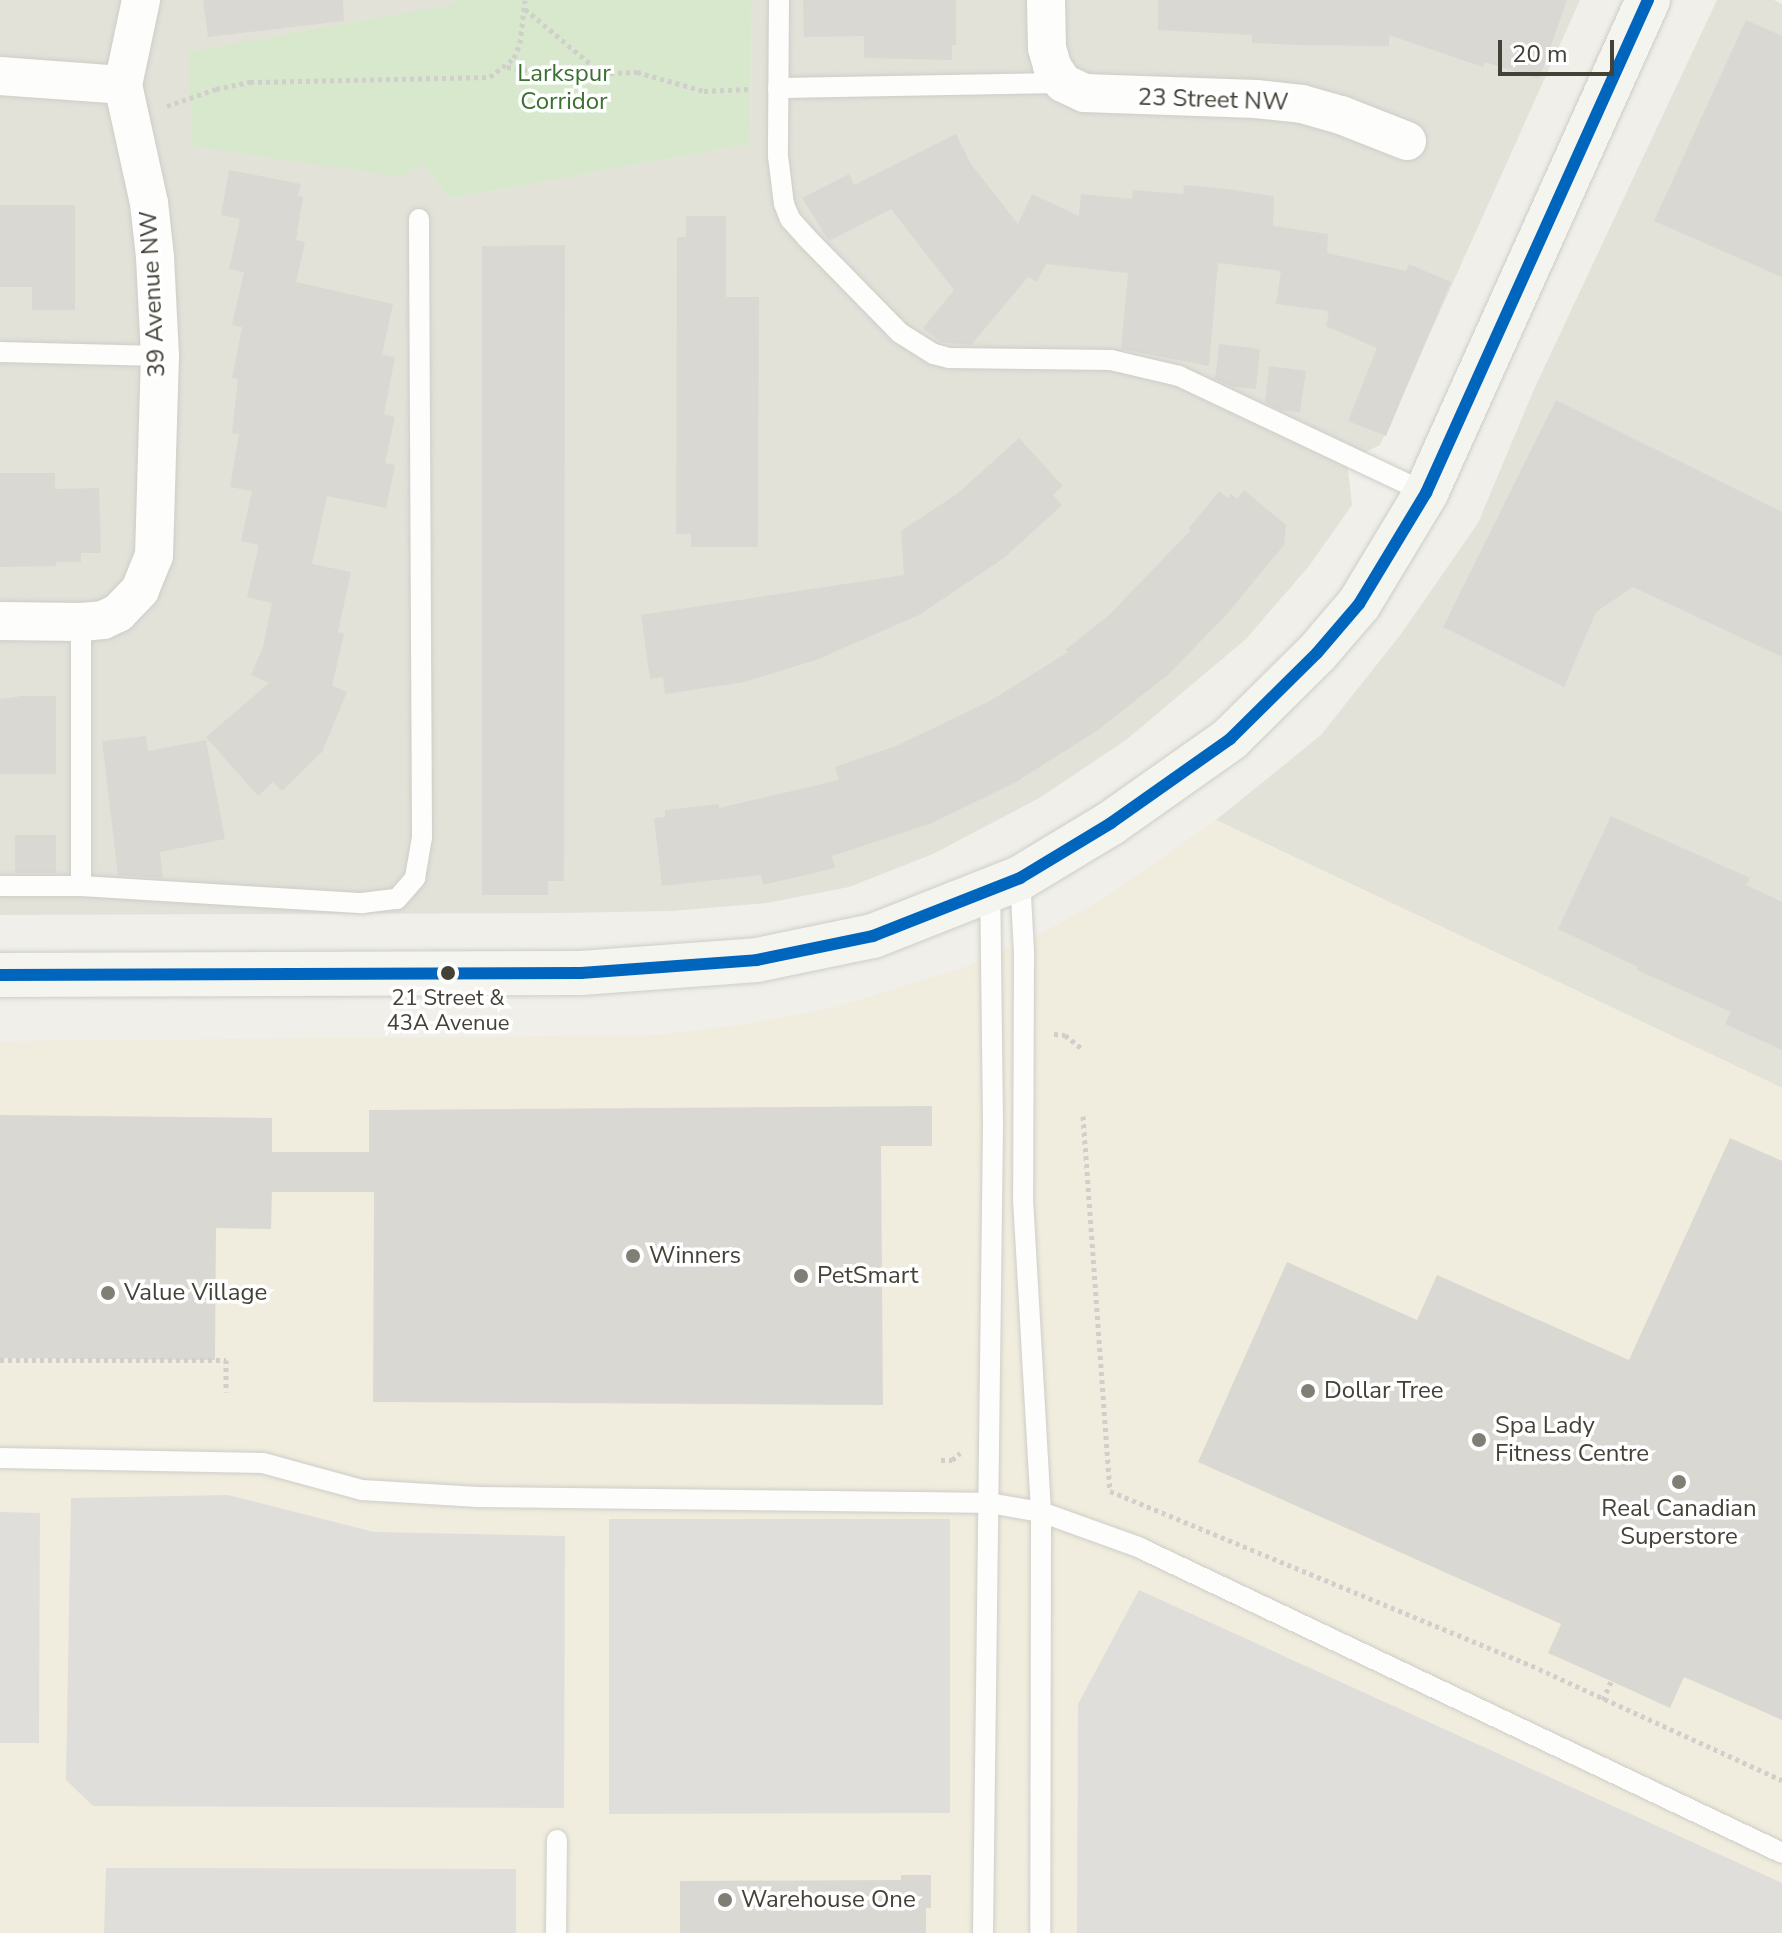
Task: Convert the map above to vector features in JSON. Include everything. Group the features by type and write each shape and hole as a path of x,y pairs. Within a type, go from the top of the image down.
{"street":[{"name":"39 Avenue NW","path":"81,622 103,620 118,613 140,590 154,556 160,356 155,257 127,101 141,0"},
{"path":"1046,0 1047,48 1063,83"},
{"path":"0,975 617,972 741,962 873,936 1005,884 1111,823 1230,739 1317,653 1359,604 1426,493 1648,0"},
{"path":"0,76 127,101"},
{"name":"23 Street NW","path":"1063,83 1084,93 1107,96 1256,99 1302,104 1341,115 1407,141"},
{"path":"0,621 81,622"}],"lane":[{"path":"779,0 778,156 784,204 790,219 900,333 919,347 949,358 1111,360 1179,376 1426,493"},
{"path":"778,88 1063,83"},
{"path":"0,886 81,886 362,903 397,899 415,878 422,837 419,219"},
{"path":"0,352 160,356"},
{"path":"81,622 81,886"},
{"path":"983,1933 993,942 1005,884"},
{"path":"1005,884 1024,951 1023,1199 1041,1512 1040,1933"},
{"path":"0,1458 263,1463 362,1490 478,1497 989,1503 1041,1512 1138,1547 1782,1853"},
{"path":"556,1933 557,1840"}],"path":[{"path":"506,67 520,43 525,0"},
{"path":"525,9 547,23 599,71"},
{"path":"127,101 201,93 250,82 478,79 506,67 554,75 637,72 704,91 778,88"},
{"path":"1083,1116 1110,1491 1539,1669 1782,1780"},
{"path":"0,1360 226,1360 226,1392"},
{"path":"1603,1700 1611,1681"}],"shaded area":[{"path":"0,0 453,0 423,164 449,199 750,144 751,0 1580,0 1380,445 1347,461 1352,505 1309,566 1246,639 1126,740 1041,797 933,854 849,887 767,903 672,911 560,913 0,915"},
{"path":"1717,0 1774,0 1782,4 1782,1088 1216,820 1321,735 1401,634 1478,523 1535,387"},
{"path":"1216,820 1782,1088 1782,1933 0,1933 0,1041 656,1035 747,1024 836,1007 965,967 1055,926 1099,901"},
{"path":"228,1495 374,1532 565,1536 564,1808 93,1806 66,1780 71,1498"},
{"path":"0,1512 40,1513 39,1743 0,1743"},
{"path":"609,1519 950,1519 950,1813 609,1814"},
{"path":"1139,1590 1782,1883 1782,1933 1077,1933 1078,1704"},
{"path":"106,1868 516,1869 516,1933 104,1933"}],"green space":[{"name":"Larkspur Corridor","path":"453,0 751,0 750,144 449,199 423,164 401,177 192,146 188,52 452,4"}],"building":[{"path":"203,0 343,0 344,21 208,37"},
{"path":"803,0 956,0 956,45 952,45 952,60 864,58 864,36 804,37"},
{"path":"1158,0 1567,0 1539,79 1485,62 1483,67 1389,35 1389,46 1298,45 1252,43 1252,35 1158,30"},
{"path":"1746,20 1782,36 1782,277 1654,221"},
{"path":"956,134 971,164 1018,224 1032,194 1079,216 1081,194 1132,199 1133,190 1183,194 1184,185 1226,189 1274,196 1273,226 1328,234 1327,253 1406,271 1409,264 1451,282 1386,436 1348,421 1377,348 1326,326 1329,311 1276,304 1281,271 1218,263 1209,366 1121,349 1128,273 1046,264 1037,282 1028,277 971,345 941,342 923,328 954,290 891,209 829,241 802,198 849,174 854,185"},
{"path":"229,170 301,184 298,196 303,197 296,240 305,242 296,282 393,304 382,355 395,357 384,414 395,417 385,463 395,465 386,508 327,496 312,564 351,572 338,632 344,634 332,686 347,692 322,752 282,791 273,782 258,796 206,737 269,683 251,675 263,647 272,603 247,597 259,545 241,541 252,491 230,487 239,434 232,433 238,379 232,378 242,327 232,325 244,272 229,269 240,219 221,215"},
{"path":"0,205 75,205 75,310 32,310 32,287 0,287"},
{"path":"686,216 726,216 726,297 759,297 758,547 691,547 691,534 676,534 677,237 686,237"},
{"path":"565,245 564,881 548,881 548,895 482,895 482,246"},
{"path":"1219,344 1260,349 1256,389 1233,387 1215,379"},
{"path":"1269,366 1306,371 1300,412 1280,410 1265,402"},
{"path":"1556,400 1782,512 1782,657 1633,587 1596,612 1564,687 1443,627"},
{"path":"1019,438 1063,486 1053,495 1062,505 1004,558 919,615 816,660 744,682 665,694 663,677 650,679 641,615 904,575 901,531 957,494"},
{"path":"0,473 55,473 55,489 99,488 101,553 81,553 81,562 56,562 56,566 0,567"},
{"path":"1244,490 1286,525 1284,545 1227,614 1169,674 1098,730 1016,782 932,823 832,856 835,868 763,885 761,875 662,886 654,818 665,817 665,810 719,804 719,808 839,780 835,767 896,746 990,701 1068,652 1065,650 1108,616 1191,530 1189,528 1219,491 1228,498 1231,494 1237,499"},
{"path":"56,696 56,774 0,774 0,699"},
{"path":"146,736 148,751 206,740 225,839 160,852 163,878 118,875 102,741"},
{"path":"1611,816 1750,878 1746,885 1782,902 1782,1050 1725,1024 1731,1012 1637,970 1638,967 1558,929"},
{"path":"15,835 56,835 56,873 15,873"},
{"path":"932,1106 932,1146 881,1146 883,1405 373,1402 374,1192 272,1192 271,1229 216,1228 215,1360 0,1358 0,1115 272,1118 272,1152 369,1152 369,1110"},
{"path":"1730,1138 1782,1161 1782,1720 1684,1677 1670,1708 1548,1653 1561,1624 1198,1462 1287,1262 1417,1320 1437,1275 1629,1360"},
{"path":"901,1875 931,1875 931,1908 926,1908 926,1933 680,1933 680,1881 901,1880"}],"transit line":[{"path":"0,975 581,973 757,960 873,936 1020,878 1111,823 1230,739 1317,653 1359,604 1426,493 1648,0"}],"place":[{"name":"21 Street & 43A Avenue","path":"448,973"},
{"name":"Winners","path":"633,1256"},
{"name":"PetSmart","path":"801,1276"},
{"name":"Value Village","path":"108,1293"},
{"name":"Dollar Tree","path":"1308,1391"},
{"name":"Spa Lady Fitness Centre","path":"1479,1440"},
{"name":"Real Canadian Superstore","path":"1679,1482"},
{"name":"Warehouse One","path":"725,1900"}]}
